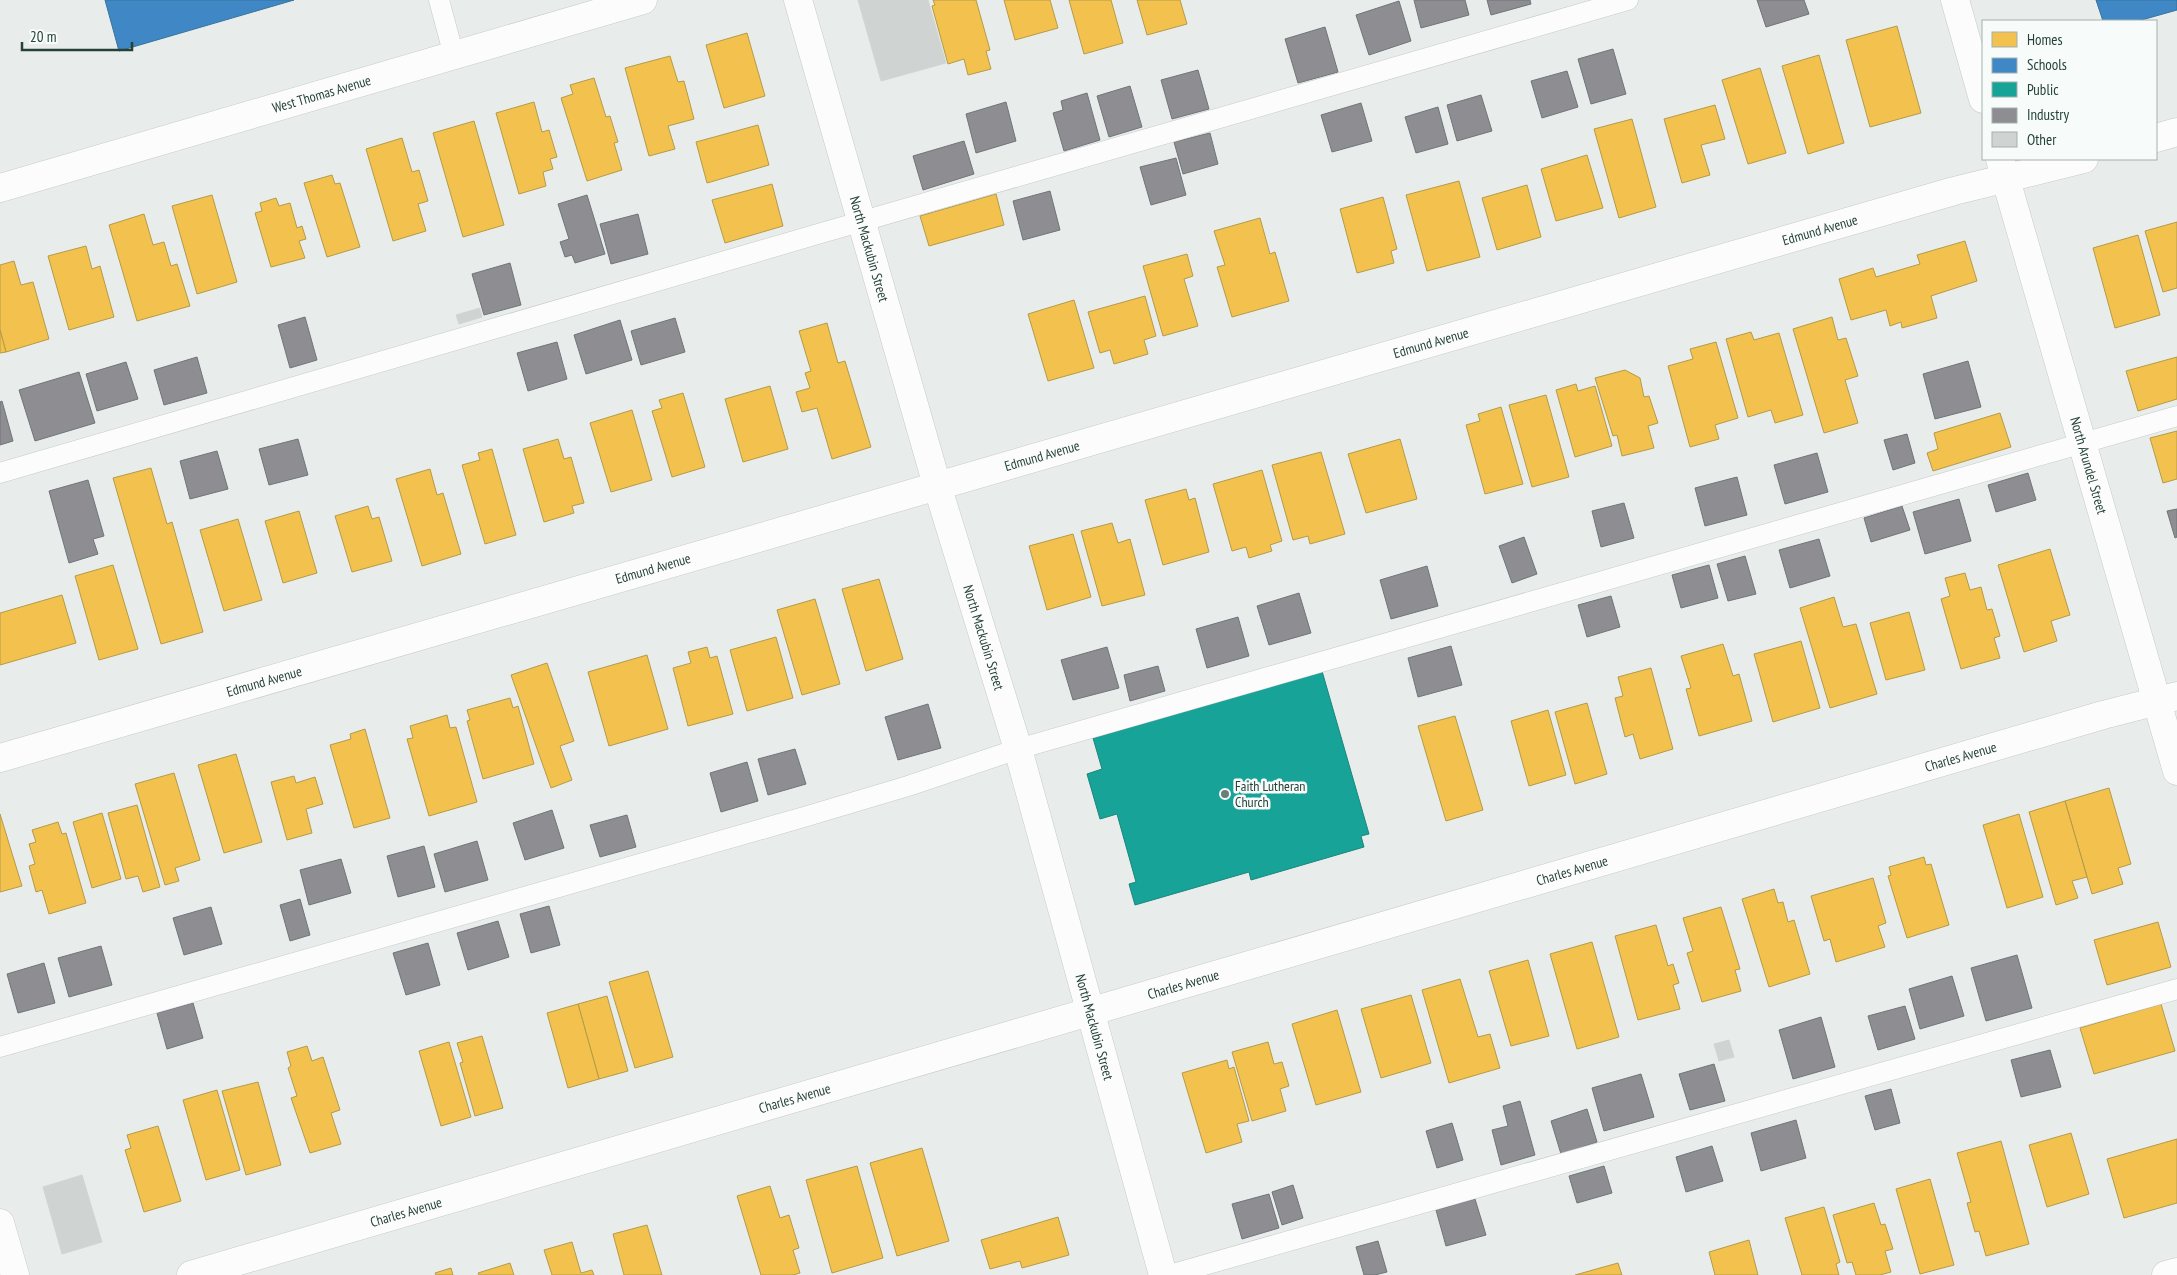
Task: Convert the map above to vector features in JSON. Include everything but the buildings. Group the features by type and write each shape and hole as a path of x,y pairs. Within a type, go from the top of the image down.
{"street":[{"name":"West Thomas Avenue","path":"0,188 643,0"},
{"name":"North Mackubin Street","path":"798,0 937,485 1018,749 1164,1275"},
{"path":"1955,0 1982,95"},
{"path":"2157,138 2177,132"},
{"name":"Edmund Avenue","path":"0,758 1935,197 2003,169 2076,160"},
{"name":"North Arundel Street","path":"2003,169 2082,443 2167,699 2177,771"},
{"name":"Charles Avenue","path":"191,1275 2103,715 2167,699"},
{"path":"0,1224 15,1275"},
{"path":"2166,1275 2177,1272"}],"lane":[{"path":"439,0 454,56"},
{"path":"0,473 861,221 1628,0"},
{"path":"0,1047 908,786 1018,749 2177,416"},
{"path":"1169,1275 2177,988"}],"place":[{"name":"Faith Lutheran Church","path":"1225,794"}]}
